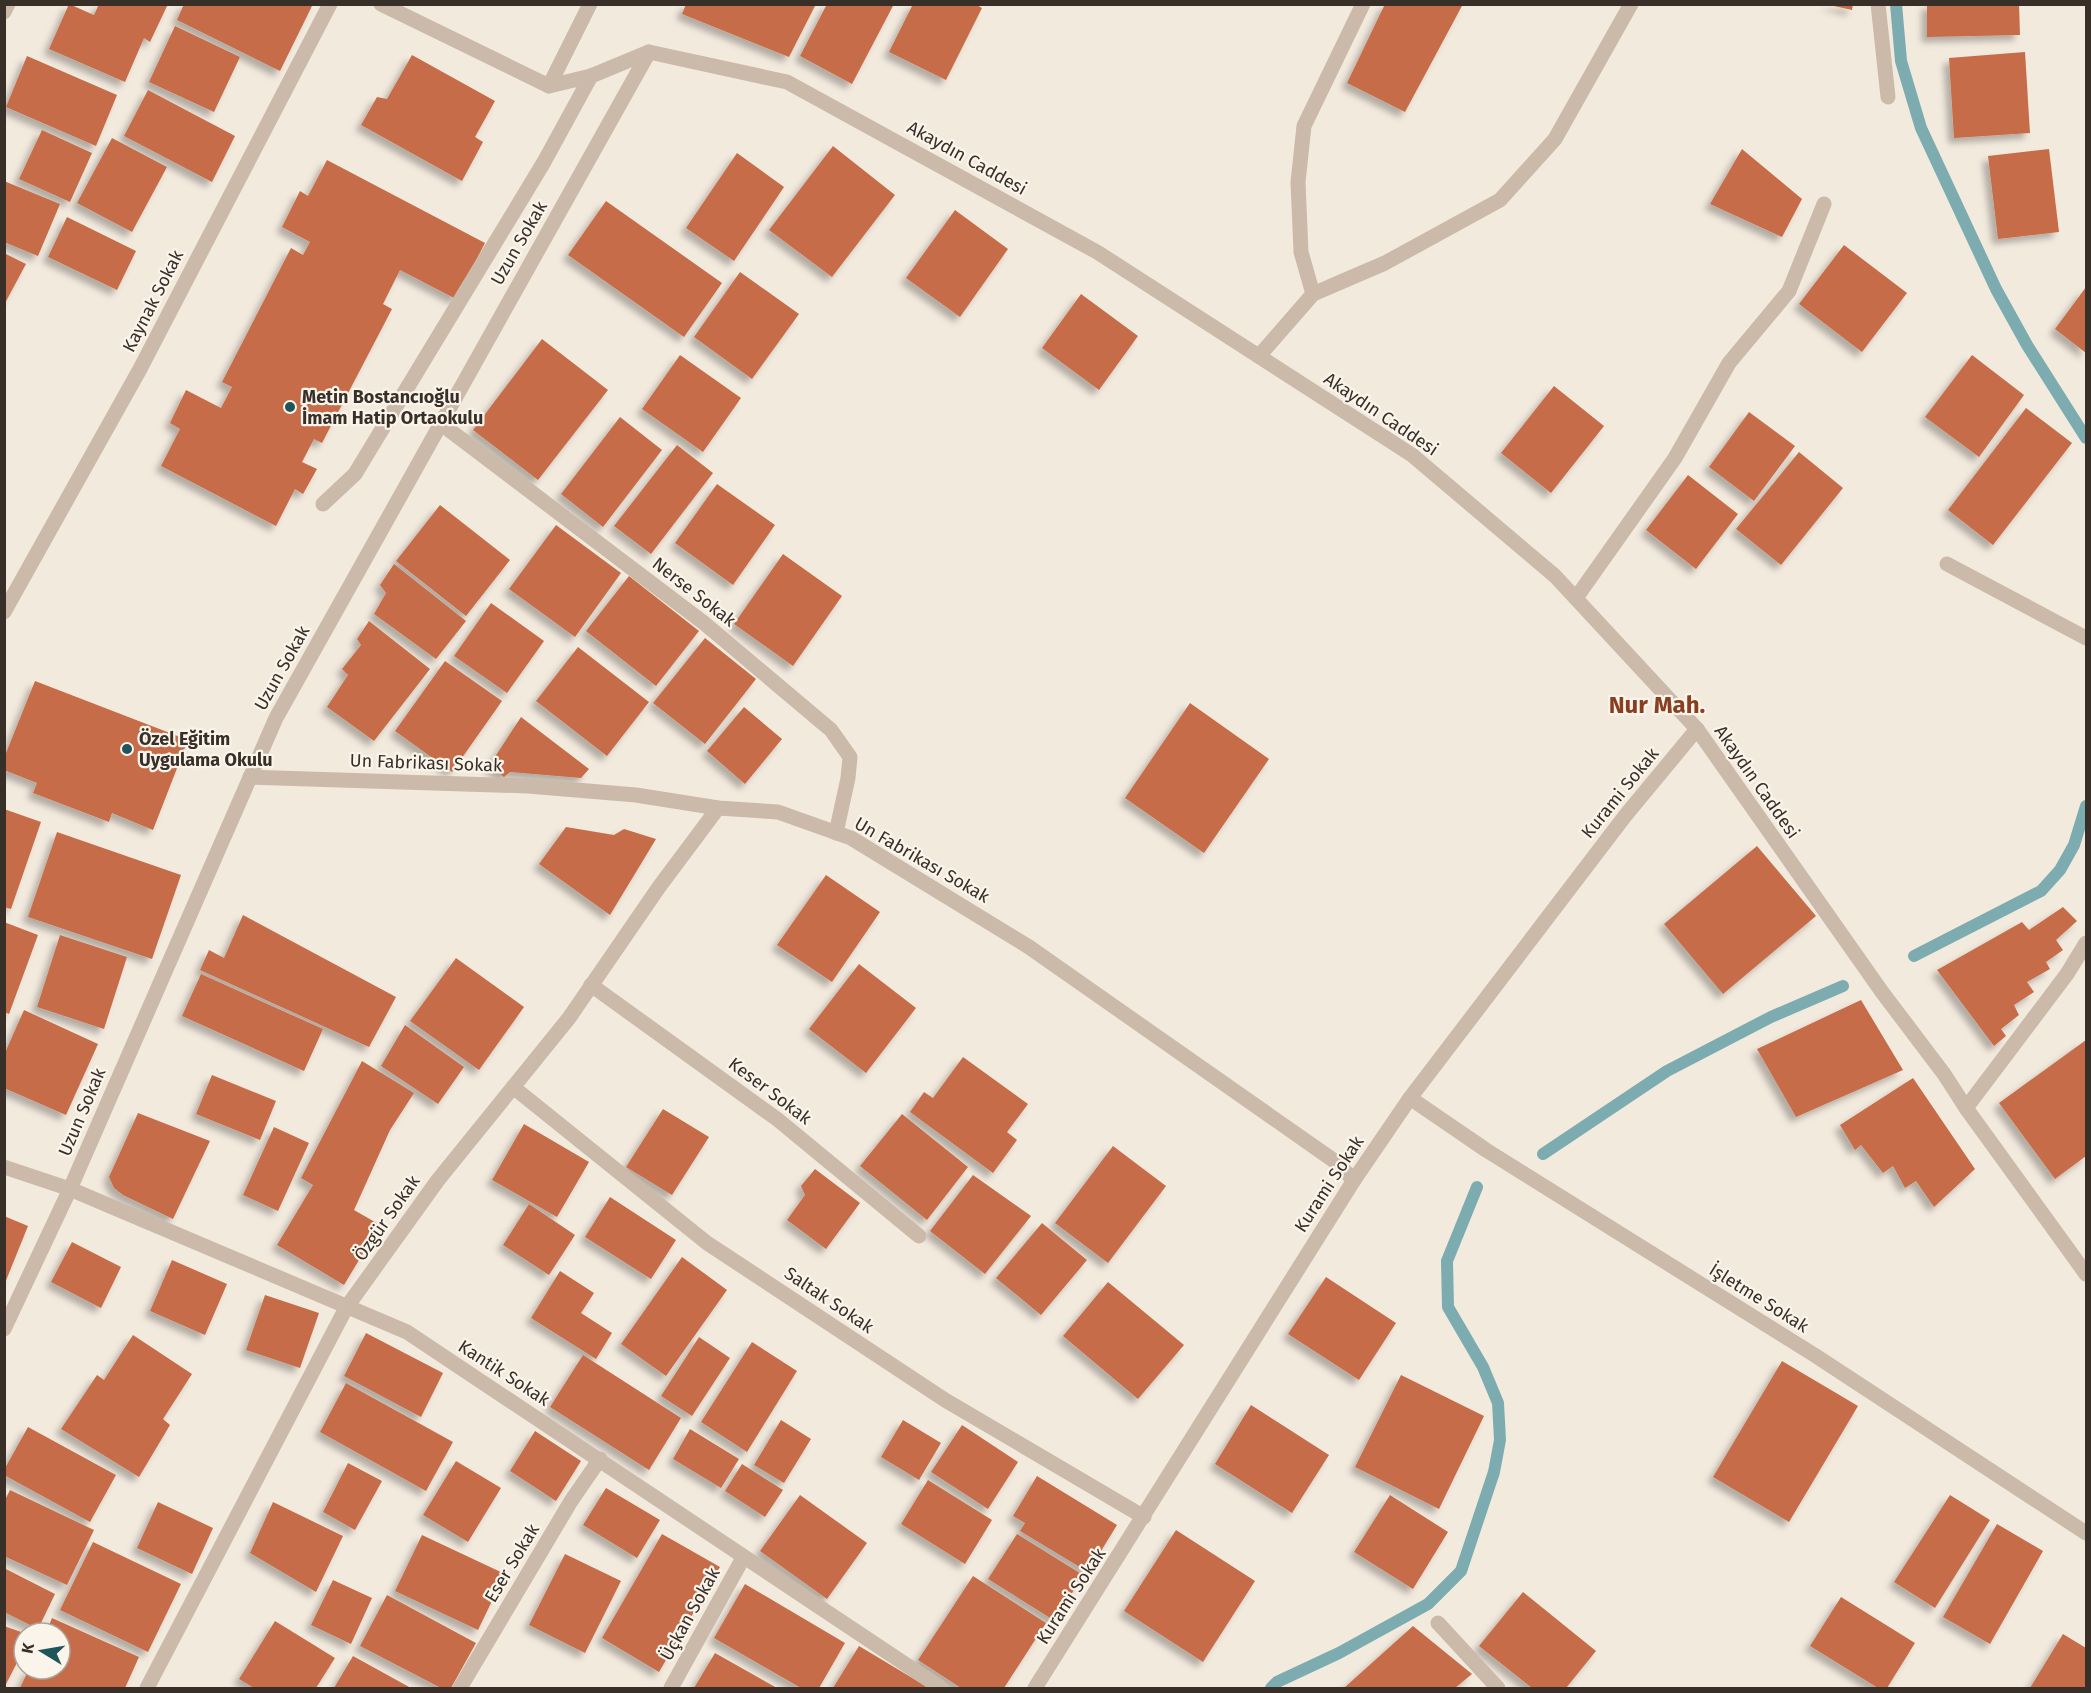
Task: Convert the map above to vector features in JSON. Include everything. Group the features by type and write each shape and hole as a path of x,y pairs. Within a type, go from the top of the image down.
{"street":[{"path":"4,12 8,4"},
{"name":"Kaynak Sokak","path":"4,612 140,369 330,4"},
{"path":"381,4 549,86 591,76 649,52"},
{"path":"549,86 590,4"},
{"path":"1312,294 1301,252 1298,182 1304,126 1364,4"},
{"path":"1259,356 1312,294 1385,263 1500,200 1555,139 1631,4"},
{"path":"1878,4 1888,97"},
{"name":"Akaydın Caddesi","path":"649,52 788,82 1097,252 1412,455 1555,576 1696,729 2086,1274"},
{"name":"Uzun Sokak","path":"4,1329 70,1189 276,718 649,52"},
{"path":"323,504 355,474 544,162 591,76"},
{"path":"1576,598 1675,458 1729,363 1789,291 1824,204"},
{"name":"Nerse Sokak","path":"440,423 704,623 831,730 850,757 848,778 836,833"},
{"path":"1947,564 2086,638"},
{"name":"Kurami Sokak","path":"1035,1689 1354,1180 1410,1098 1625,816 1696,729"},
{"name":"Un Fabrikası Sokak","path":"250,777 528,786 636,795 718,808 778,812 851,838 1029,947 1333,1160 1354,1180"},
{"name":"Özgür Sokak","path":"147,1689 346,1308 438,1180 569,1018 659,887 718,808"},
{"path":"1965,1108 2067,974 2086,943"},
{"name":"Keser Sokak","path":"591,986 777,1119 920,1236"},
{"name":"Saltak Sokak","path":"513,1087 707,1243 945,1400 1144,1517"},
{"name":"İşletme Sokak","path":"1410,1098 1486,1150 1816,1356 2086,1533"},
{"name":"Kantik Sokak","path":"4,1167 70,1189 407,1332 941,1689"},
{"name":"Eser Sokak","path":"460,1689 571,1502 600,1459"},
{"name":"Üçkan Sokak","path":"671,1689 742,1558"},
{"path":"1438,1623 1498,1689"}],"building":[{"path":"69,4 94,15 99,4 168,4 150,42 144,38 125,82 49,49"},
{"path":"184,4 313,4 280,71 177,20"},
{"path":"686,4 816,4 789,57 682,14"},
{"path":"827,4 894,4 852,84 800,56"},
{"path":"913,4 975,4 982,8 946,80 889,52"},
{"path":"1385,4 1463,4 1405,112 1347,83"},
{"path":"1825,4 1853,4 1852,10"},
{"path":"1927,4 2019,4 2020,35 1927,37"},
{"path":"175,26 240,57 214,112 149,82"},
{"path":"2025,52 2030,133 1954,138 1949,58"},
{"path":"412,55 495,101 475,137 483,142 462,181 361,125 377,97 387,99"},
{"path":"27,56 117,95 96,146 6,107"},
{"path":"148,90 235,136 212,182 124,136"},
{"path":"42,130 92,153 70,202 19,179"},
{"path":"112,138 167,167 132,232 77,203"},
{"path":"833,146 895,195 832,277 769,230"},
{"path":"1742,149 1802,199 1782,237 1710,204"},
{"path":"2049,149 2059,232 1998,239 1988,156"},
{"path":"737,153 784,187 734,261 686,228"},
{"path":"327,160 485,243 456,299 400,270 383,304 392,309 322,443 314,439 302,462 317,469 303,494 295,489 276,526 161,466 180,429 170,423 186,390 221,408 232,387 222,382 291,248 303,255 310,242 282,227 300,191 308,196"},
{"path":"4,181 60,204 38,256 4,242"},
{"path":"606,201 722,283 684,337 568,255"},
{"path":"955,210 1008,249 960,317 906,278"},
{"path":"67,217 136,251 117,290 48,257"},
{"path":"1844,245 1907,293 1862,352 1799,304"},
{"path":"4,253 26,264 4,305"},
{"path":"740,272 799,314 752,379 694,337"},
{"path":"2086,287 2086,353 2055,329"},
{"path":"1081,294 1138,336 1099,390 1042,348"},
{"path":"542,339 608,390 538,480 473,430"},
{"path":"680,355 741,398 703,452 642,409"},
{"path":"1972,355 2024,395 1979,457 1925,417"},
{"path":"1554,386 1604,426 1551,493 1501,453"},
{"path":"2026,408 2072,443 1993,545 1948,510"},
{"path":"1749,412 1795,446 1754,501 1709,467"},
{"path":"620,417 662,450 603,527 561,494"},
{"path":"677,445 713,473 651,554 614,526"},
{"path":"1799,452 1843,488 1781,565 1736,529"},
{"path":"1688,475 1738,514 1696,569 1646,530"},
{"path":"717,484 775,525 733,585 675,543"},
{"path":"440,505 510,560 466,616 396,561"},
{"path":"556,525 621,573 575,637 509,589"},
{"path":"783,554 842,596 793,666 734,624"},
{"path":"394,564 466,621 436,659 374,614 386,593 380,585"},
{"path":"629,576 699,631 656,686 586,631"},
{"path":"491,603 544,641 507,693 454,656"},
{"path":"369,621 430,669 374,741 327,707 348,675 342,669 361,645 357,639"},
{"path":"705,638 756,679 705,744 653,703"},
{"path":"578,647 649,702 607,756 536,701"},
{"path":"445,661 502,701 452,772 395,731"},
{"path":"35,681 188,740 153,830 112,813 109,822 33,793 37,783 4,770 4,758"},
{"path":"1190,703 1269,759 1204,853 1125,798"},
{"path":"744,707 782,739 745,784 707,751"},
{"path":"521,717 589,769 581,778 510,772 504,777 489,766"},
{"path":"4,809 41,822 11,909 4,907"},
{"path":"566,827 614,835 624,829 656,839 610,915 539,864"},
{"path":"57,832 181,875 152,959 28,917"},
{"path":"1757,846 1816,916 1723,994 1664,924"},
{"path":"826,875 880,912 832,982 777,945"},
{"path":"2063,907 2077,921 2056,940 2063,950 2046,962 2050,969 2027,982 2034,992 2014,1005 2019,1015 2001,1029 2006,1036 1994,1046 1937,970 2022,922 2029,930"},
{"path":"243,915 396,997 369,1047 200,970 209,950 224,958"},
{"path":"4,922 38,935 9,1014 4,1012"},
{"path":"60,935 127,957 104,1029 37,1007"},
{"path":"456,958 524,1007 479,1070 410,1021"},
{"path":"859,964 916,1008 866,1073 809,1029"},
{"path":"201,974 323,1029 304,1071 182,1016"},
{"path":"1861,1000 1903,1070 1796,1117 1757,1049"},
{"path":"24,1010 98,1044 66,1115 4,1088 4,1055"},
{"path":"405,1025 464,1067 438,1104 381,1066"},
{"path":"2086,1040 2086,1156 2055,1179 1999,1103"},
{"path":"963,1057 1028,1104 1007,1132 1017,1140 993,1173 910,1112 924,1092 933,1098"},
{"path":"362,1061 414,1093 390,1130 354,1210 380,1225 344,1285 277,1245 313,1185 301,1178"},
{"path":"212,1075 276,1101 260,1140 196,1114"},
{"path":"1913,1078 1975,1169 1934,1207 1916,1181 1905,1188 1893,1166 1883,1173 1861,1145 1855,1150 1840,1125"},
{"path":"663,1109 709,1137 672,1195 626,1167"},
{"path":"138,1113 210,1141 173,1219 123,1195 114,1188 109,1177"},
{"path":"902,1114 968,1167 927,1220 860,1166"},
{"path":"524,1124 589,1162 557,1217 492,1180"},
{"path":"274,1127 309,1143 278,1211 243,1195"},
{"path":"1113,1146 1166,1186 1108,1263 1055,1223"},
{"path":"815,1169 860,1203 826,1249 787,1220 805,1195 801,1186"},
{"path":"973,1175 1031,1216 985,1274 930,1231"},
{"path":"610,1197 676,1240 651,1279 585,1237"},
{"path":"529,1204 575,1235 549,1275 503,1245"},
{"path":"4,1216 28,1226 5,1283 4,1283"},
{"path":"1042,1223 1087,1260 1041,1315 996,1278"},
{"path":"72,1242 121,1267 101,1308 51,1282"},
{"path":"682,1257 727,1290 666,1376 621,1344"},
{"path":"172,1260 227,1284 205,1335 150,1311"},
{"path":"560,1271 594,1293 581,1313 612,1333 596,1359 531,1318"},
{"path":"1326,1277 1396,1323 1359,1380 1288,1334"},
{"path":"1108,1282 1184,1345 1138,1399 1063,1336"},
{"path":"265,1295 319,1313 300,1368 246,1350"},
{"path":"366,1333 443,1373 421,1417 344,1376"},
{"path":"133,1335 192,1374 163,1419 170,1425 139,1477 61,1429 97,1375 104,1380"},
{"path":"699,1337 730,1358 692,1416 661,1396"},
{"path":"752,1342 797,1371 747,1452 701,1422"},
{"path":"583,1355 681,1418 649,1470 550,1407"},
{"path":"1782,1361 1858,1406 1789,1522 1713,1477"},
{"path":"1401,1375 1484,1416 1439,1509 1355,1467"},
{"path":"346,1383 453,1442 426,1491 320,1432"},
{"path":"1251,1405 1329,1455 1292,1513 1215,1464"},
{"path":"781,1420 811,1439 784,1483 754,1465"},
{"path":"903,1420 941,1443 919,1480 881,1457"},
{"path":"962,1425 1018,1462 988,1509 931,1472"},
{"path":"28,1427 116,1475 90,1522 4,1475 4,1470"},
{"path":"690,1429 739,1459 721,1488 673,1459"},
{"path":"535,1431 581,1461 556,1501 510,1471"},
{"path":"456,1461 501,1488 468,1542 423,1515"},
{"path":"348,1463 382,1481 355,1530 323,1512"},
{"path":"742,1464 783,1490 765,1517 725,1491"},
{"path":"1037,1476 1117,1525 1088,1572 1020,1531 1025,1523 1013,1516"},
{"path":"928,1480 992,1520 965,1564 901,1524"},
{"path":"606,1488 660,1520 637,1558 583,1525"},
{"path":"10,1490 94,1530 67,1585 4,1556 4,1502"},
{"path":"800,1495 867,1543 827,1599 760,1551"},
{"path":"1390,1495 1448,1532 1413,1589 1354,1552"},
{"path":"1950,1495 1990,1520 1935,1608 1894,1582"},
{"path":"158,1502 213,1528 192,1574 137,1548"},
{"path":"273,1502 343,1536 316,1592 250,1553"},
{"path":"1997,1524 2043,1551 1990,1644 1943,1617"},
{"path":"1176,1530 1255,1581 1203,1662 1124,1611"},
{"path":"662,1534 720,1567 659,1672 602,1638"},
{"path":"1017,1534 1083,1575 1055,1621 988,1579"},
{"path":"422,1535 505,1574 478,1630 395,1591"},
{"path":"93,1542 181,1584 148,1652 60,1610"},
{"path":"565,1554 621,1581 585,1653 529,1625"},
{"path":"4,1568 55,1594 42,1621 22,1621 4,1612"},
{"path":"973,1576 1046,1623 1004,1688 961,1688 918,1660"},
{"path":"333,1580 372,1598 351,1644 311,1625"},
{"path":"745,1584 845,1643 819,1688 801,1688 714,1638"},
{"path":"1523,1592 1596,1651 1566,1688 1532,1688 1479,1646"},
{"path":"387,1595 476,1643 451,1688 441,1688 360,1646"},
{"path":"1841,1597 1915,1643 1887,1688 1878,1688 1810,1646"},
{"path":"275,1621 335,1658 316,1688 254,1688 239,1679"},
{"path":"4,1626 12,1629 12,1672 4,1688"},
{"path":"1413,1626 1472,1674 1455,1688 1344,1688"},
{"path":"72,1627 139,1657 125,1688 20,1688 23,1681 72,1681"},
{"path":"2063,1634 2086,1648 2086,1688 2030,1688"},
{"path":"859,1646 929,1688 833,1688"},
{"path":"715,1653 777,1688 694,1688"},
{"path":"353,1656 411,1688 334,1688"}],"waterway":[{"path":"1896,4 1901,61 1921,128 1996,289 2027,345 2086,438"},
{"path":"1914,956 2041,891 2060,870 2074,845 2086,806"},
{"path":"1543,1154 1667,1071 1771,1017 1843,986"},
{"path":"1271,1688 1277,1682 1339,1653 1428,1604 1461,1571 1494,1472 1500,1440 1498,1403 1483,1367 1448,1307 1447,1261 1477,1187"}],"place":[{"name":"Metin Bostancıoğlu İmam Hatip Ortaokulu","path":"290,407"},
{"name":"Özel Eğitim Uygulama Okulu","path":"127,749"}],"district":[{"name":"Nur Mah.","path":"1657,705"}]}
